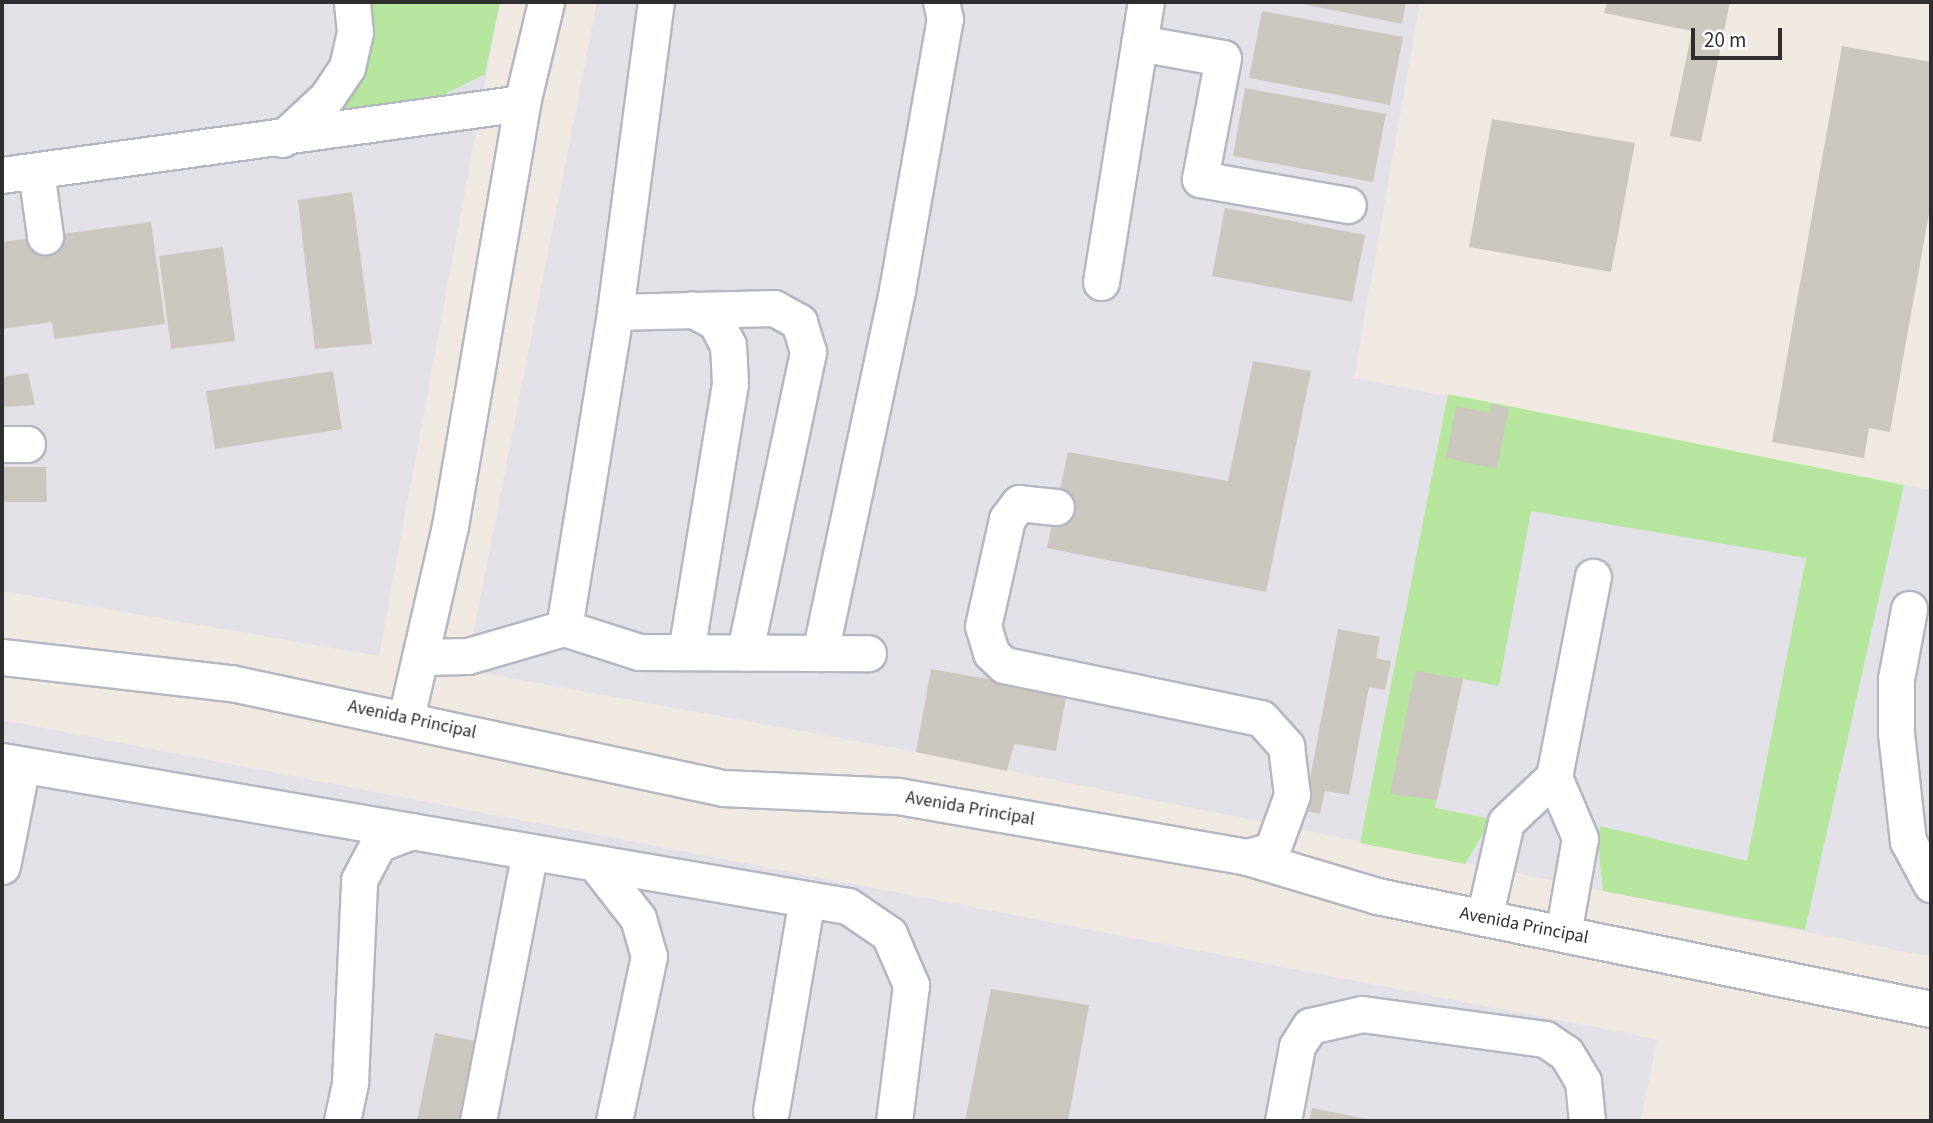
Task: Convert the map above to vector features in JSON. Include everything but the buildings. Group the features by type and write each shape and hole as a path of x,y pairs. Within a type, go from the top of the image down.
{"lane":[{"path":"282,139 327,97 347,67 355,32 352,2"},
{"path":"406,718 450,526 522,103 546,2"},
{"path":"564,628 615,312 656,2"},
{"path":"820,653 897,290 945,19 941,2"},
{"path":"1101,282 1146,2"},
{"path":"1139,43 1223,58 1200,179 1348,205"},
{"path":"2,175 282,139 522,103"},
{"path":"36,171 45,236"},
{"path":"615,312 774,308 799,322 808,352 745,652"},
{"path":"687,652 730,383 728,345 716,322 692,309"},
{"path":"1056,507 1018,503 1007,519 983,626 991,653 1004,665 1261,718 1286,746 1292,794 1272,850 1247,857"},
{"path":"1563,934 1580,838 1555,777 1593,577"},
{"path":"1909,609 1896,678 1896,733 1908,841 1931,884"},
{"path":"420,657 468,656 564,628 639,652 867,653"},
{"name":"Avenida Principal","path":"2,657 231,682 723,788 898,796 1247,857 1377,896 1931,1009"},
{"path":"2,866 12,763 848,906 889,934 911,985 894,1121"},
{"path":"1484,918 1506,822 1555,777"},
{"path":"342,1121 350,1082 359,880 378,844 412,831"},
{"path":"478,1121 530,852"},
{"path":"595,863 638,918 649,956 614,1121"},
{"path":"771,1111 807,899"},
{"path":"1283,1121 1297,1046 1310,1026 1362,1014 1545,1039 1566,1053 1583,1081 1587,1121"}],"shaded area":[{"path":"2,2 500,2 379,656 2,591"},
{"path":"597,2 1420,2 1354,378 1931,490 1931,957 916,752 466,670"},
{"path":"2,720 1657,1039 1641,1121 2,1121"}],"green space":[{"path":"370,2 500,2 485,74 443,95 339,113 358,89 367,57"},
{"path":"1448,394 1904,485 1805,930 1603,891 1598,842 1600,826 1747,861 1806,558 1531,511 1499,686 1463,679 1435,808 1492,819 1465,864 1360,843"}]}
